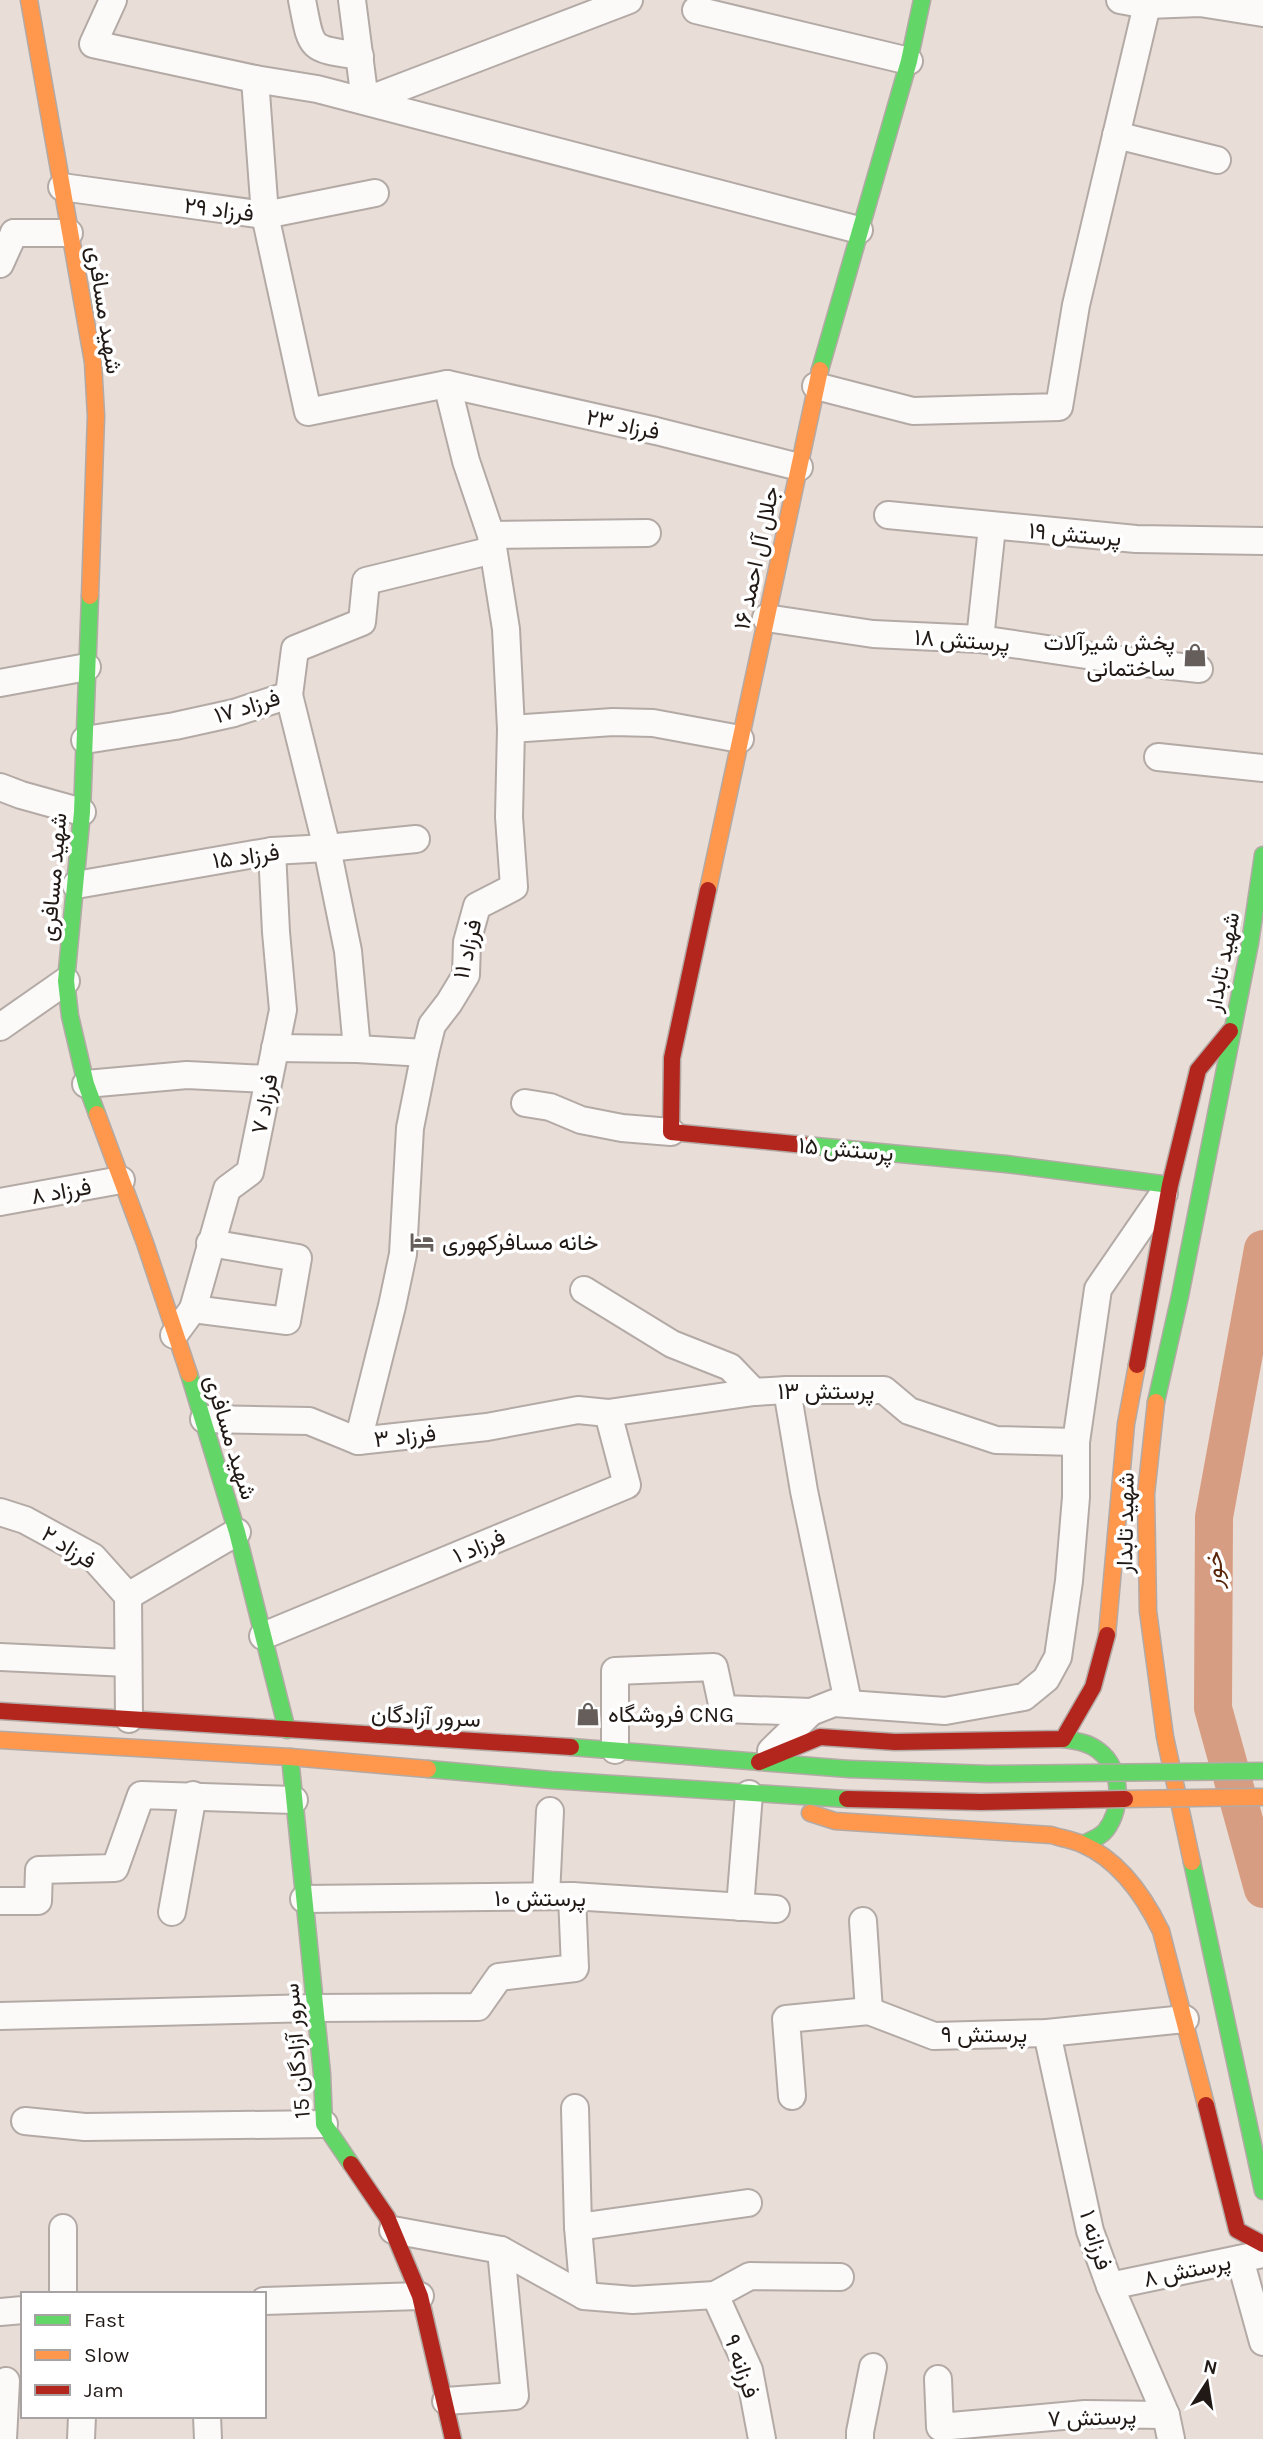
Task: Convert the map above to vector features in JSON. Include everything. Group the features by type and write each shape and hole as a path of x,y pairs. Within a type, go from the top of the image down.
{"street":[{"name":"شهید مسافری","path":"29,0 93,362 96,416 82,813 66,981 72,1027 86,1084 145,1244 204,1419 237,1532 287,1730"},
{"path":"113,0 93,44 255,79 317,89 859,230"},
{"path":"302,0 309,39 322,50 360,56"},
{"path":"352,0 365,101"},
{"path":"365,101 629,0"},
{"name":"جلال آل احمد ۱۶","path":"671,1132 672,1058 816,386 909,61 922,0"},
{"path":"1120,0 1147,5 1200,3 1263,13"},
{"path":"816,386 913,411 1059,407 1076,305 1147,5"},
{"path":"696,10 909,61"},
{"path":"255,79 265,215"},
{"path":"1116,135 1217,160"},
{"name":"فرزاد ۲۹","path":"62,187 265,215 375,193"},
{"name":"فرزاد ۲۳","path":"265,215 308,412 447,384 656,431 799,467"},
{"path":"0,264 7,228 69,233"},
{"path":"447,384 466,461 492,543 506,629 511,729 613,722 653,723 740,739"},
{"name":"پرستش ۱۹","path":"888,515 1136,539 1263,541"},
{"path":"980,639 992,527"},
{"name":"فرزاد ۱۷","path":"85,740 223,716 289,695 295,649 362,622 366,581 492,543 647,533"},
{"name":"پرستش ۱۸","path":"766,618 873,634 980,639 1199,669"},
{"path":"0,683 87,667"},
{"path":"289,695 327,848 348,951 357,1049"},
{"name":"فرزاد ۱۱","path":"425,1053 432,1025 450,1003 466,975 467,942 477,906 514,887 509,817 511,729"},
{"path":"1158,757 1263,768"},
{"path":"0,787 82,813"},
{"name":"فرزاد ۱۵","path":"76,885 272,850 327,848 416,839"},
{"name":"فرزاد ۷","path":"174,1335 193,1309 227,1189 250,1172 283,1010 275,932 272,850"},
{"name":"شهید تابدار","path":"1263,855 1250,943 1180,1296 1157,1390 1146,1494 1148,1611 1165,1737 1263,2190"},
{"path":"0,1027 66,981"},
{"path":"1063,1739 1093,1687 1108,1630 1126,1424 1170,1185 1198,1070 1233,1027"},
{"path":"275,1048 425,1053 410,1128 403,1254 358,1441"},
{"path":"86,1084 187,1075 268,1079"},
{"name":"پرستش ۱۵","path":"525,1103 550,1107 591,1122 622,1128 1006,1164 1170,1185"},
{"name":"فرزاد ۸","path":"0,1202 121,1180"},
{"path":"615,1750 615,1671 714,1667 723,1709 810,1712 834,1703 848,1702 945,1710 1024,1697 1046,1679 1058,1657 1069,1581 1076,1497 1076,1442 1098,1289 1170,1185"},
{"path":"193,1309 288,1321 298,1258 210,1243"},
{"path":"583,1290 672,1344 730,1367 754,1392"},
{"path":"787,1390 804,1491 848,1702"},
{"name":"پرستش ۱۳","path":"608,1413 754,1392 884,1390 909,1411 996,1440 1076,1442"},
{"name":"فرزاد ۳","path":"204,1419 309,1421 358,1441 487,1427 578,1410 608,1413"},
{"name":"فرزاد ۱","path":"263,1636 627,1485 608,1413"},
{"name":"فرزاد ۲","path":"0,1512 25,1520 93,1557 128,1596"},
{"path":"129,1719 128,1596 237,1532"},
{"path":"0,1657 128,1663"},
{"name":"سرور آزادگان","path":"0,1711 615,1750 849,1769 988,1774 1263,1771"},
{"path":"759,1762 810,1712"},
{"path":"759,1762 820,1737 895,1742 1063,1739 1090,1745 1110,1761 1118,1786 1114,1815 1105,1832 1083,1844"},
{"path":"0,1740 290,1757 749,1794 847,1799 981,1802 1263,1797"},
{"name":"سرور آزادگان 15","path":"290,1757 316,2008 324,2123 375,2196 393,2230 420,2296 453,2439"},
{"path":"749,1794 835,1821 1051,1835 1083,1844 1121,1870 1150,1909 1169,1955 1237,2230 1263,2244"},
{"path":"740,1907 749,1794"},
{"path":"0,1901 38,1901 39,1870 115,1868 141,1795 294,1801"},
{"path":"172,1912 192,1795"},
{"path":"0,2016 478,2007 499,1977 575,1968 559,1896 550,1811"},
{"name":"پرستش ۱۰","path":"304,1899 559,1896 776,1909"},
{"path":"863,1921 869,2011"},
{"name":"پرستش ۹","path":"792,2096 786,2019 869,2011 934,2036 1047,2033 1185,2019"},
{"name":"فرزانه ۱","path":"1047,2033 1090,2231 1168,2427"},
{"path":"575,2108 578,2227 584,2296"},
{"path":"25,2121 85,2127 324,2123"},
{"path":"578,2227 748,2203"},
{"path":"63,2228 63,2292"},
{"path":"393,2230 501,2250 584,2296 632,2300 715,2295 750,2276 840,2277"},
{"path":"446,2401 515,2396 501,2250"},
{"path":"1252,2256 1263,2342"},
{"name":"پرستش ۸","path":"1110,2286 1252,2256"},
{"name":"فرزانه ۹","path":"715,2295 748,2370 762,2439"},
{"path":"266,2301 420,2296"},
{"path":"0,2312 21,2310"},
{"path":"860,2439 873,2367"},
{"name":"پرستش ۷","path":"938,2379 940,2427 1168,2427"},
{"path":"3,2439 2,2412 6,2381"},
{"path":"81,2439 82,2418"},
{"path":"207,2418 208,2439"}],"waterway":[{"name":"خور","path":"1263,1249 1214,1517 1213,1708 1263,1889"}],"traffic: fast":[{"path":"820,370 909,61 922,0"},
{"path":"90,596 82,812 66,981 70,1016 86,1084 97,1114"},
{"path":"1156,1402 1180,1296 1250,943 1263,855"},
{"path":"805,1145 1006,1164 1170,1185"},
{"path":"189,1374 237,1532 287,1730"},
{"path":"1063,1739 1095,1748 1107,1758 1116,1778 1117,1800 1112,1821 1101,1835 1083,1844"},
{"path":"571,1747 849,1769"},
{"path":"290,1757 322,2074 324,2124 351,2164"},
{"path":"428,1769 551,1780 847,1799"},
{"path":"849,1769 988,1774 1263,1771"},
{"path":"1192,1862 1263,2191"}],"traffic: slow":[{"path":"29,0 93,362 96,416 90,596"},
{"path":"708,890 820,370"},
{"path":"97,1114 145,1243 189,1374"},
{"path":"1107,1635 1126,1424 1137,1365"},
{"path":"1156,1402 1146,1494 1148,1611 1165,1737 1192,1862"},
{"path":"0,1740 290,1757 428,1769"},
{"path":"1125,1799 1263,1797"},
{"path":"810,1813 835,1821 1051,1835 1082,1844 1108,1859 1138,1892 1161,1931 1206,2105"}],"traffic: jam":[{"path":"708,890 672,1058 671,1132 805,1145"},
{"path":"1137,1365 1170,1185 1198,1070 1230,1031"},
{"path":"759,1762 820,1737 895,1742 1063,1739 1093,1687 1107,1635"},
{"path":"0,1711 571,1747"},
{"path":"847,1799 981,1802 1125,1799"},
{"path":"1206,2105 1237,2230 1263,2244"},
{"path":"351,2164 387,2217 420,2296 453,2439"}],"place":[{"name":"پخش شیرآلات ساختمانی","path":"1195,655"},
{"name":"خانه مسافرکهوری","path":"422,1242"},
{"name":"فروشگاه CNG","path":"588,1714"}]}
